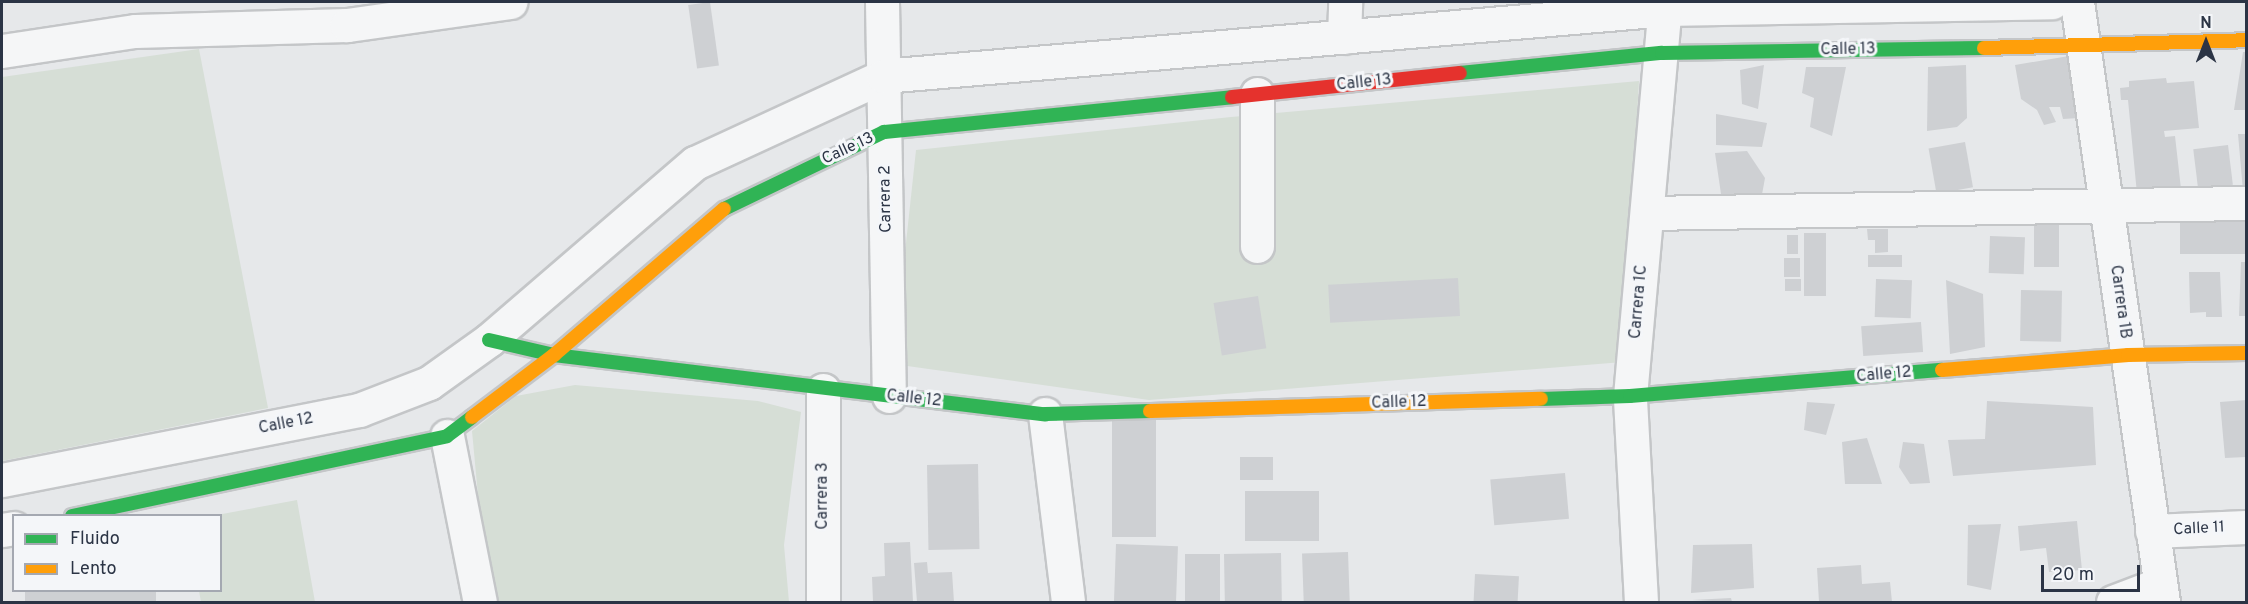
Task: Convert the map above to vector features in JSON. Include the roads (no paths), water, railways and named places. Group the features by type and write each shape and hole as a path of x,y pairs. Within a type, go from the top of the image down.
{"street":[{"path":"2,51 135,31 347,25 510,2"},
{"name":"Carrera 2","path":"882,2 889,396"},
{"path":"1344,37 1345,2"},
{"path":"489,340 695,163 883,76 1344,37 1665,5 2052,2"},
{"name":"Carrera 1B","path":"2077,2 2161,593"},
{"name":"Carrera 1C","path":"1641,603 1630,396 1665,5"},
{"name":"Calle 13","path":"554,355 719,211 885,132 1662,53 2084,46 2247,40"},
{"path":"1257,94 1257,246"},
{"path":"1647,213 2247,203"},
{"name":"Calle 12","path":"2,480 359,410 429,382 489,340 554,355 823,390 1045,414 1630,396 2128,355 2247,353"},
{"path":"81,514 447,436 554,355"},
{"name":"Carrera 3","path":"823,390 823,603"},
{"path":"1045,414 1068,603"},
{"path":"447,436 480,603"},
{"name":"Calle 11","path":"2152,531 2247,527"},
{"path":"2114,603 2161,593"}]}
